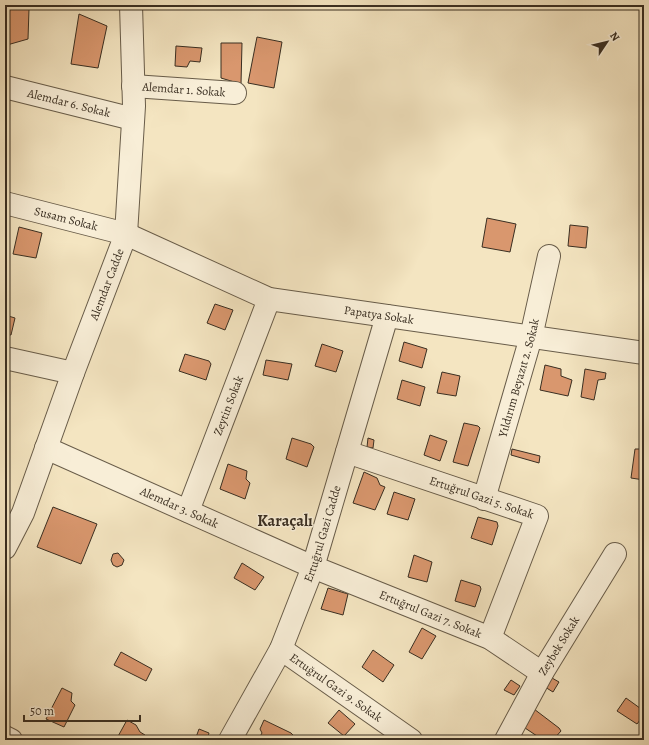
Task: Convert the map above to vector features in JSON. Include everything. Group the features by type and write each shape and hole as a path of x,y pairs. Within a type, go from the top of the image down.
{"street":[{"name":"Alemdar Cadde","path":"5,548 14,511 46,448 126,234 133,119 131,5"},
{"name":"Alemdar 1. Sokak","path":"133,86 235,92"},
{"name":"Alemdar 6. Sokak","path":"5,87 133,119"},
{"name":"Susam Sokak","path":"5,203 126,234"},
{"name":"Papatya Sokak","path":"126,234 269,299 644,353"},
{"name":"Yıldırım Beyazıt 2. Sokak","path":"484,498 530,337 549,256"},
{"name":"Zeytin Sokak","path":"188,511 269,299"},
{"name":"Ertuğrul Gazi Cadde","path":"230,740 281,649 313,567 387,316"},
{"path":"5,358 73,373"},
{"name":"Alemdar 3. Sokak","path":"46,448 313,567"},
{"name":"Ertuğrul Gazi 5. Sokak","path":"347,452 537,516 490,638"},
{"name":"Zeybek Sokak","path":"506,740 542,673 616,554"},
{"name":"Ertuğrul Gazi 7. Sokak","path":"313,567 490,638 542,673"},
{"name":"Ertuğrul Gazi 9. Sokak","path":"281,649 411,740"},
{"path":"5,737 11,740"}],"building":[{"path":"10,6 29,9 28,39 7,45"},
{"path":"79,14 107,26 98,68 71,64"},
{"path":"257,37 282,42 274,88 248,83"},
{"path":"221,43 242,43 241,84 221,78"},
{"path":"176,46 202,48 200,62 190,61 187,67 175,66"},
{"path":"5,152 9,154 5,173"},
{"path":"487,218 516,224 510,252 482,247"},
{"path":"570,225 588,227 586,248 568,246"},
{"path":"19,227 42,233 36,258 13,254"},
{"path":"215,304 233,310 225,330 207,323"},
{"path":"5,315 15,318 11,335 5,334"},
{"path":"404,342 427,349 422,368 399,361"},
{"path":"322,344 343,351 336,372 315,366"},
{"path":"185,354 209,361 211,364 206,380 179,371"},
{"path":"266,360 292,364 288,380 263,375"},
{"path":"545,365 561,369 561,376 572,380 568,396 540,390"},
{"path":"585,369 606,373 605,379 598,380 594,400 581,397"},
{"path":"442,372 460,376 456,396 437,393"},
{"path":"402,380 425,387 420,406 397,399"},
{"path":"464,423 478,426 480,428 468,466 453,462"},
{"path":"430,435 447,441 440,461 424,455"},
{"path":"292,438 311,444 314,447 307,467 286,459"},
{"path":"368,438 374,440 373,448 367,447"},
{"path":"512,449 540,456 539,463 511,455"},
{"path":"635,449 644,449 644,480 631,478"},
{"path":"228,464 247,471 246,479 250,483 245,499 220,489"},
{"path":"364,472 377,478 380,485 385,487 375,510 353,503"},
{"path":"394,492 415,499 408,520 387,514"},
{"path":"53,507 97,524 81,564 37,547"},
{"path":"478,517 497,522 498,526 492,545 471,538"},
{"path":"118,553 124,560 122,565 117,567 113,565 111,560 113,554"},
{"path":"414,555 432,562 427,582 408,577"},
{"path":"242,563 264,577 255,590 234,578"},
{"path":"461,580 480,586 481,589 475,607 455,601"},
{"path":"328,588 348,594 343,615 321,609"},
{"path":"422,628 436,636 422,659 409,652"},
{"path":"373,650 394,665 383,682 362,667"},
{"path":"121,652 152,669 146,681 114,665"},
{"path":"552,678 559,682 553,692 545,687"},
{"path":"511,680 520,686 514,695 504,690"},
{"path":"62,688 72,693 71,701 75,705 64,727 46,719"},
{"path":"626,698 644,711 644,715 637,724 617,711"},
{"path":"534,709 561,731 553,740 543,740 522,726"},
{"path":"339,710 355,724 344,736 328,723"},
{"path":"127,720 136,725 140,732 145,735 143,740 116,740"},
{"path":"264,720 291,733 293,735 291,740 258,740 262,733 260,729"},
{"path":"199,729 209,733 207,740 195,740"}],"district":[{"name":"Karaçalı","path":"285,520"}]}
